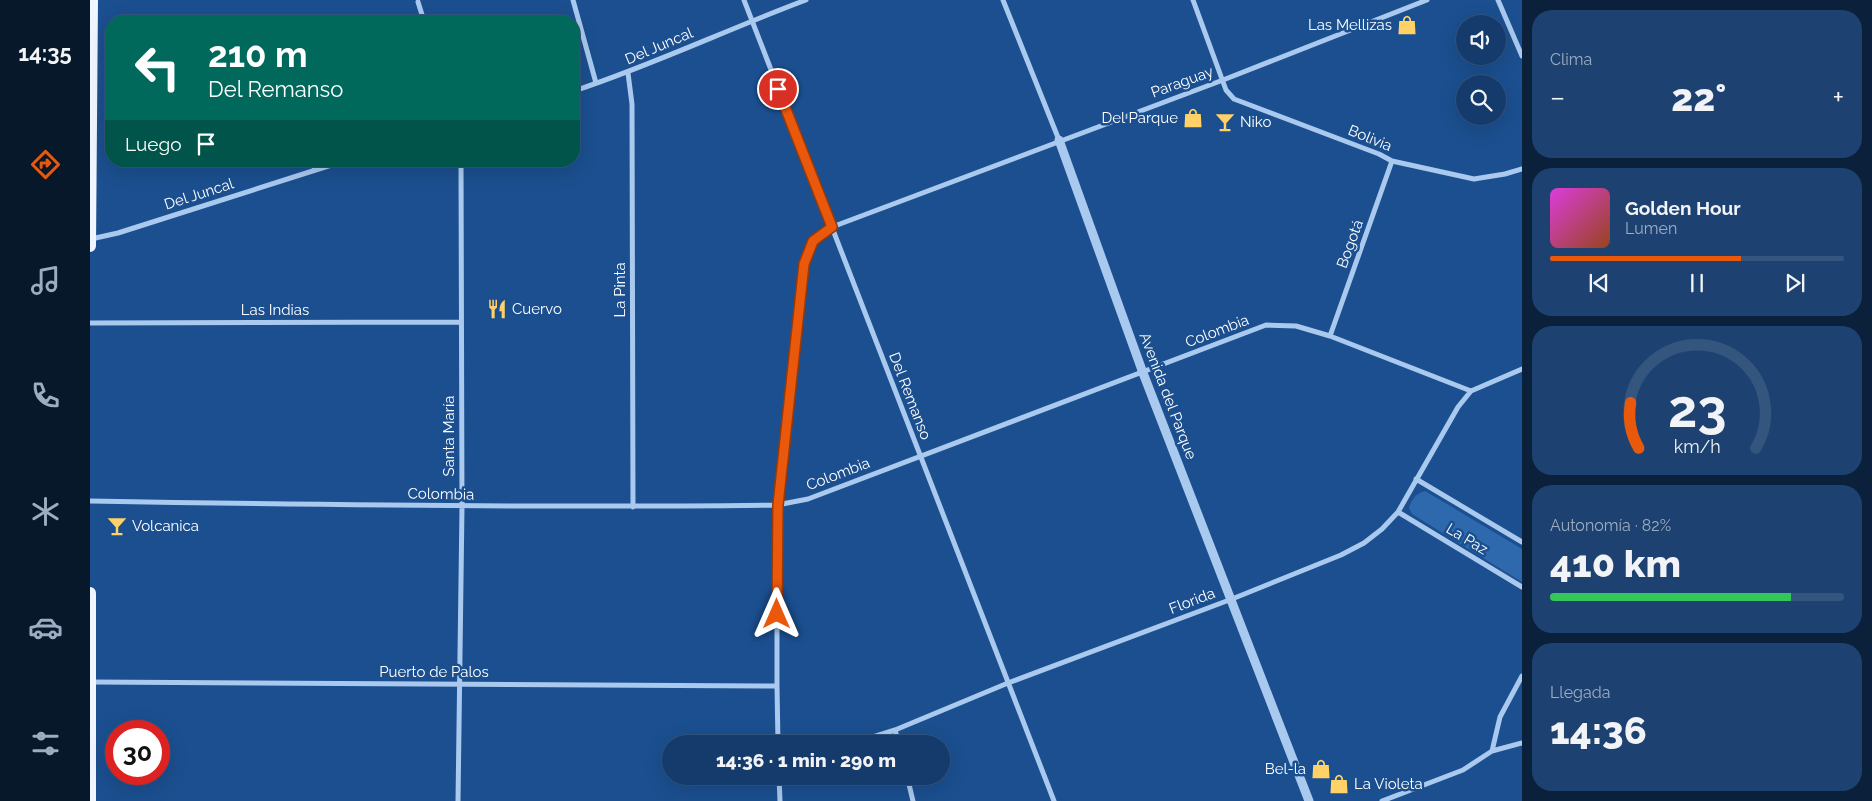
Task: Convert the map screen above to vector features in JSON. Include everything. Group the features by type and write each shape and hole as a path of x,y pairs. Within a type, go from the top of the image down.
{"main road":[{"path":"90,246 92,0"},
{"path":"90,593 90,801"}],"street":[{"path":"573,0 577,15"},
{"name":"Del Remanso","path":"744,0 1054,801"},
{"name":"Del Juncal","path":"580,89 628,73 752,20 806,0"},
{"name":"Avenida del Parque","path":"1003,0 1059,140 1144,372 1309,801"},
{"name":"Bolivia","path":"1193,0 1226,90 1234,99 1379,154 1392,161 1474,179 1522,169"},
{"name":"Paraguay","path":"778,735 778,505 804,264 813,241 832,227 1059,140 1223,80 1427,0"},
{"path":"1498,0 1522,56"},
{"path":"418,2 422,15"},
{"path":"580,25 596,83"},
{"name":"La Pinta","path":"628,73 632,104 632,507"},
{"name":"Bogotá","path":"1330,336 1392,161"},
{"name":"Del Juncal","path":"90,239 118,233 325,167"},
{"name":"Santa María","path":"458,801 462,507 461,167"},
{"name":"Las Indias","path":"90,323 461,322"},
{"name":"Colombia","path":"90,501 462,507 778,505 808,500 919,456 1266,326 1296,326 1330,336 1471,391"},
{"path":"1471,391 1522,369"},
{"name":"Florida","path":"879,735 1008,683 1232,599 1341,555 1382,529 1398,512 1458,407 1471,391"},
{"name":"La Paz","path":"1416,479 1522,542"},
{"name":"La Paz","path":"1398,512 1522,587"},
{"path":"1492,751 1500,717 1522,676"},
{"name":"Puerto de Palos","path":"91,682 777,686"},
{"path":"895,730 896,735"},
{"path":"1382,801 1463,770 1492,751 1522,743"},
{"path":"779,785 780,801"},
{"path":"909,785 913,801"}],"shaded area":[{"path":"1425,491 1522,549 1522,582 1412,514 1409,508 1413,499 1416,495"}],"place":[{"name":"Las Mellizas","path":"1407,25"},
{"name":"Del Parque","path":"1193,118"},
{"name":"Niko","path":"1225,122"},
{"name":"Cuervo","path":"497,309"},
{"name":"Volcanica","path":"117,526"},
{"name":"Bel-la","path":"1321,769"},
{"name":"La Violeta","path":"1339,784"}],"route":[{"path":"777,614 778,505 804,264 813,241 832,227 778,89"}]}
